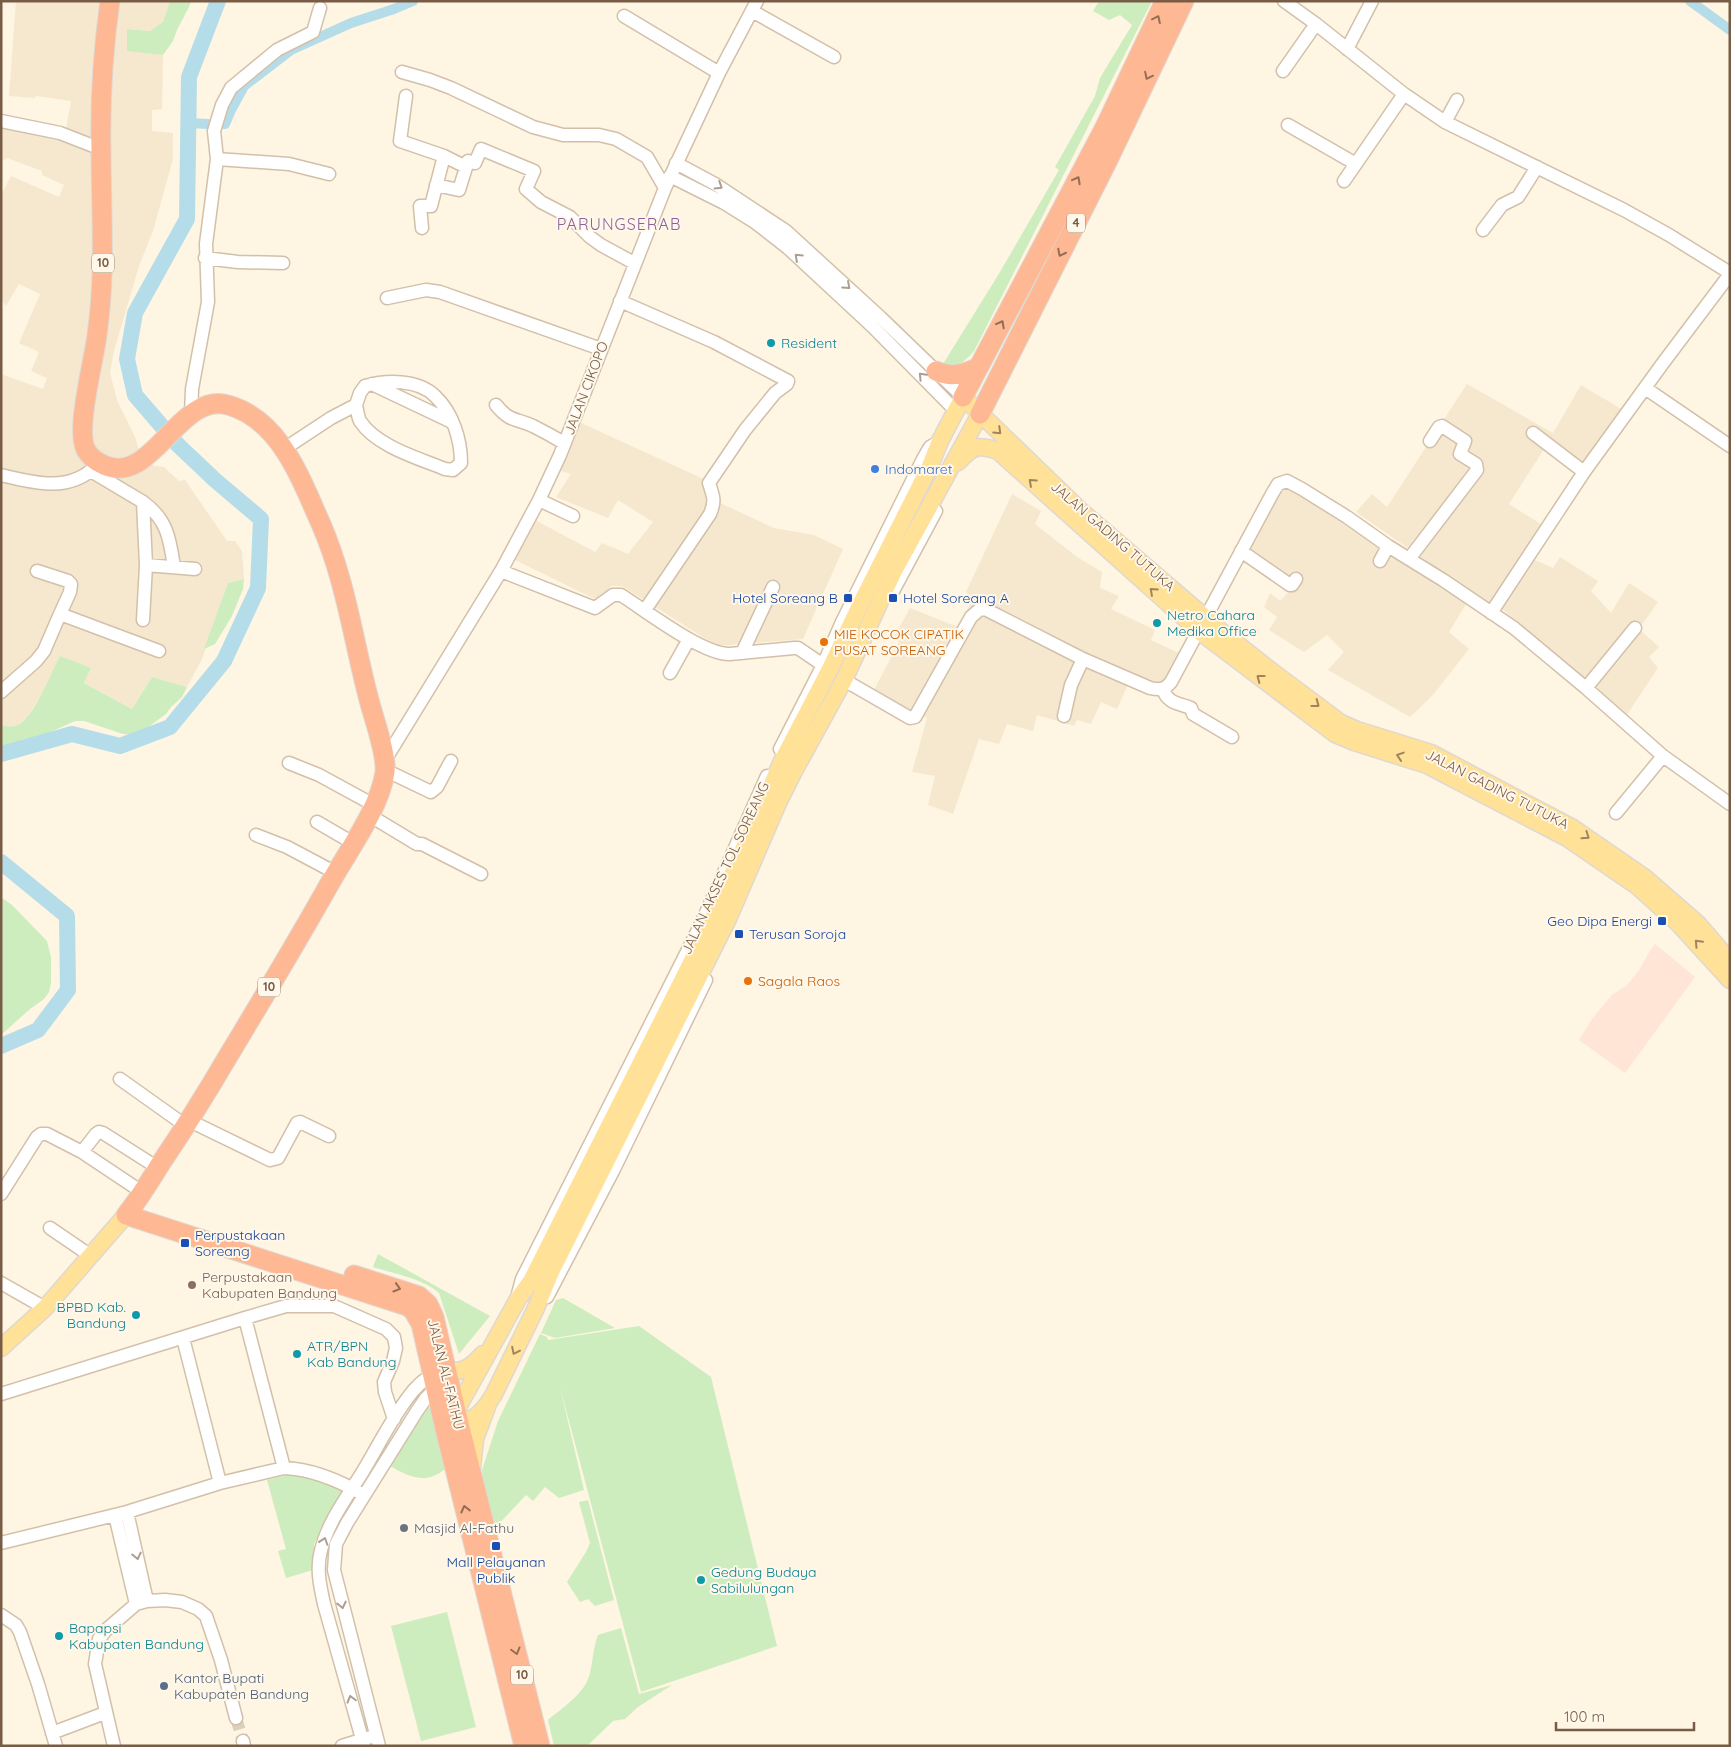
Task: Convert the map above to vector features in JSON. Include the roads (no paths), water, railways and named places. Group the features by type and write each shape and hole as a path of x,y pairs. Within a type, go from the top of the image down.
{"highway":[{"name":"10","path":"110,1 102,77 102,272 99,326 82,422 86,450 95,467 117,469 136,463 189,417 206,405 214,403 233,406 261,423 284,449 302,482 332,550 342,583 385,765 382,786 336,873 188,1124 134,1204"},
{"name":"4","path":"960,404 1104,128 1165,1"},
{"name":"4","path":"976,420 1108,160 1184,1"},
{"path":"936,371 945,375 959,375 979,367"},
{"name":"JALAN AL-FATHU","path":"134,1204 272,1257 419,1296 428,1304 434,1317 441,1377 531,1739"},
{"name":"JALAN AL-FATHU","path":"453,1422 471,1475 497,1605"}],"main road":[{"name":"JALAN GADING TUTUKA","path":"960,404 1081,511 1202,624 1270,670 1348,727 1431,753 1573,828 1644,877 1698,924 1730,961"},
{"name":"JALAN AKSES TOL SOREANG","path":"471,1475 476,1439 487,1405 536,1308 675,1011 779,759 830,669 960,404"},
{"name":"JALAN AKSES TOL SOREANG","path":"453,1422 495,1341 518,1299 531,1280 675,1011 728,919 777,814 794,771 844,680 893,574 976,420"},
{"name":"JALAN GADING TUTUKA","path":"949,470 970,449 980,446 998,451 1335,734 1354,742 1427,765 1567,838 1637,886 1678,923 1730,980"},
{"path":"1,1348 45,1308 134,1204"},
{"path":"441,1377 468,1369 495,1341"},
{"name":"JALAN AKSES TOL SOREANG","path":"453,1422 478,1416 487,1405"}],"street":[{"path":"1284,1 1404,94 1445,122 1624,210 1669,235 1730,273 1584,472 1491,613"},
{"path":"1347,49 1372,1"},
{"path":"754,6 834,57"},
{"name":"JALAN CIKOPO","path":"385,765 501,571 539,500 564,443 670,176 719,73 754,6"},
{"path":"189,417 192,389 208,302 209,292 205,258 217,159 214,131 222,105 231,88 277,50 313,32 320,8"},
{"path":"624,16 719,73"},
{"path":"1283,70 1316,24"},
{"path":"402,72 451,88 533,127 563,135 600,135 616,139 648,157 665,188"},
{"path":"1344,181 1404,94"},
{"path":"406,96 400,141 444,156 466,166"},
{"path":"1445,122 1457,100"},
{"path":"1,121 60,133 101,149"},
{"path":"1288,125 1356,164"},
{"path":"436,185 459,190 468,161 475,163 481,149 534,171 526,189 541,202 570,217 601,245 634,263"},
{"path":"422,228 420,206 430,206 444,156"},
{"path":"217,159 289,164 329,174"},
{"name":"JALAN GADING TUTUKA","path":"676,163 715,184 786,231 936,371 960,404"},
{"path":"1483,230 1502,205 1518,197 1538,167"},
{"name":"JALAN GADING TUTUKA","path":"670,176 724,203 756,223 788,248 960,404"},
{"path":"205,258 238,262 283,263"},
{"path":"387,298 433,290 601,349"},
{"path":"620,301 714,342 788,381 787,384 775,393 745,430 709,483 714,499 710,514 645,610"},
{"path":"284,449 331,418 356,405 360,393 365,386 388,382 403,382 422,388 435,395 452,422 461,448 461,463 453,470 445,469 393,447 372,434 359,419 356,405"},
{"path":"1645,388 1730,446"},
{"path":"496,405 511,420 531,425 564,443"},
{"path":"1409,559 1477,470 1476,464 1460,454 1465,441 1442,426 1439,427 1430,441"},
{"path":"1533,433 1584,472"},
{"name":"JALAN AKSES TOL SOREANG","path":"518,1299 522,1279 701,924 842,622 923,459 930,447 940,442"},
{"path":"1,475 38,483 66,483 95,467 144,502 161,517 172,549 174,567"},
{"name":"JALAN AKSES TOL SOREANG","path":"536,1308 545,1301 613,1171 736,919 777,814 851,684 890,596 946,492 949,470"},
{"path":"851,684 910,718 915,718 971,617 983,609 992,611 1083,659 1150,688 1163,689 1171,682 1275,487 1284,481 1302,489 1340,512 1388,546 1514,628 1663,756 1730,804"},
{"path":"539,500 573,516"},
{"path":"143,620 146,565 144,502"},
{"path":"1380,560 1388,546"},
{"path":"1241,551 1289,585 1292,585 1296,579"},
{"path":"146,565 195,569"},
{"path":"1,692 44,652 70,592 71,584 37,571"},
{"path":"501,571 595,608 613,595 621,594 689,639 719,653 798,648 823,665"},
{"path":"742,652 773,587"},
{"path":"60,614 159,651"},
{"path":"1586,688 1635,628"},
{"path":"670,673 689,639"},
{"path":"1064,716 1071,685 1083,659"},
{"path":"1163,689 1168,700 1191,708 1193,714 1232,737"},
{"path":"1616,813 1663,756"},
{"path":"385,765 431,792 437,787 451,760"},
{"path":"289,764 319,775 417,844 422,844 481,874"},
{"path":"317,822 353,843"},
{"path":"256,836 287,847 336,873"},
{"path":"120,1080 188,1124 270,1160 278,1158 300,1122 330,1136"},
{"path":"82,1152 96,1134 103,1132 158,1168"},
{"path":"1,1194 37,1137 41,1134 47,1134 82,1152 134,1204"},
{"path":"50,1228 91,1256"},
{"path":"1,1283 45,1308"},
{"path":"1,1394 286,1306 334,1306 386,1329 394,1337 396,1348 384,1382 385,1392 394,1419"},
{"path":"245,1318 284,1468"},
{"path":"183,1338 220,1483"},
{"path":"342,1746 377,1741 334,1570 336,1544 358,1492 394,1419 413,1391 441,1377"},
{"path":"363,1743 324,1604 319,1581 320,1552 326,1534 441,1377"},
{"path":"1,1543 121,1513 220,1483 284,1468 294,1468 313,1473 358,1492"},
{"path":"121,1513 142,1602"},
{"path":"114,1746 94,1664 98,1639 106,1630 142,1602 165,1600 182,1602 198,1609 206,1616 221,1660 236,1718"},
{"path":"1,1615 16,1625 20,1632 38,1684 56,1746"},
{"path":"52,1733 105,1713"}],"waterway":[{"path":"1,754 72,734 120,746 170,727 224,661 258,588 261,519 215,480 178,445 135,395 127,359 135,313 187,219 189,77 218,1"},
{"path":"224,124 244,86 291,50 351,23 413,1"},
{"path":"1690,1 1730,30"},
{"path":"188,123 208,124"},
{"path":"1,862 67,916 68,990 38,1030 1,1046"}],"tunnel":[{"path":"236,1718 243,1741"}],"place":[{"name":"Resident","path":"771,343"},
{"name":"Indomaret","path":"875,469"},
{"name":"Hotel Soreang B","path":"848,598"},
{"name":"Hotel Soreang A","path":"893,598"},
{"name":"Netro Cahara Medika Office","path":"1157,623"},
{"name":"MIE KOCOK CIPATIK PUSAT SOREANG","path":"824,642"},
{"name":"Geo Dipa Energi","path":"1662,921"},
{"name":"Terusan Soroja","path":"739,934"},
{"name":"Sagala Raos","path":"748,981"},
{"name":"Perpustakaan Soreang","path":"185,1243"},
{"name":"Perpustakaan Kabupaten Bandung","path":"192,1285"},
{"name":"BPBD Kab. Bandung","path":"136,1315"},
{"name":"ATR/BPN Kab Bandung","path":"297,1354"},
{"name":"Masjid Al-Fathu","path":"404,1528"},
{"name":"Mall Pelayanan Publik","path":"496,1546"},
{"name":"Gedung Budaya Sabilulungan","path":"701,1580"},
{"name":"Bapapsi Kabupaten Bandung","path":"59,1636"},
{"name":"Kantor Bupati Kabupaten Bandung","path":"164,1686"}],"district":[{"name":"PARUNGSERAB","path":"619,224"}]}
